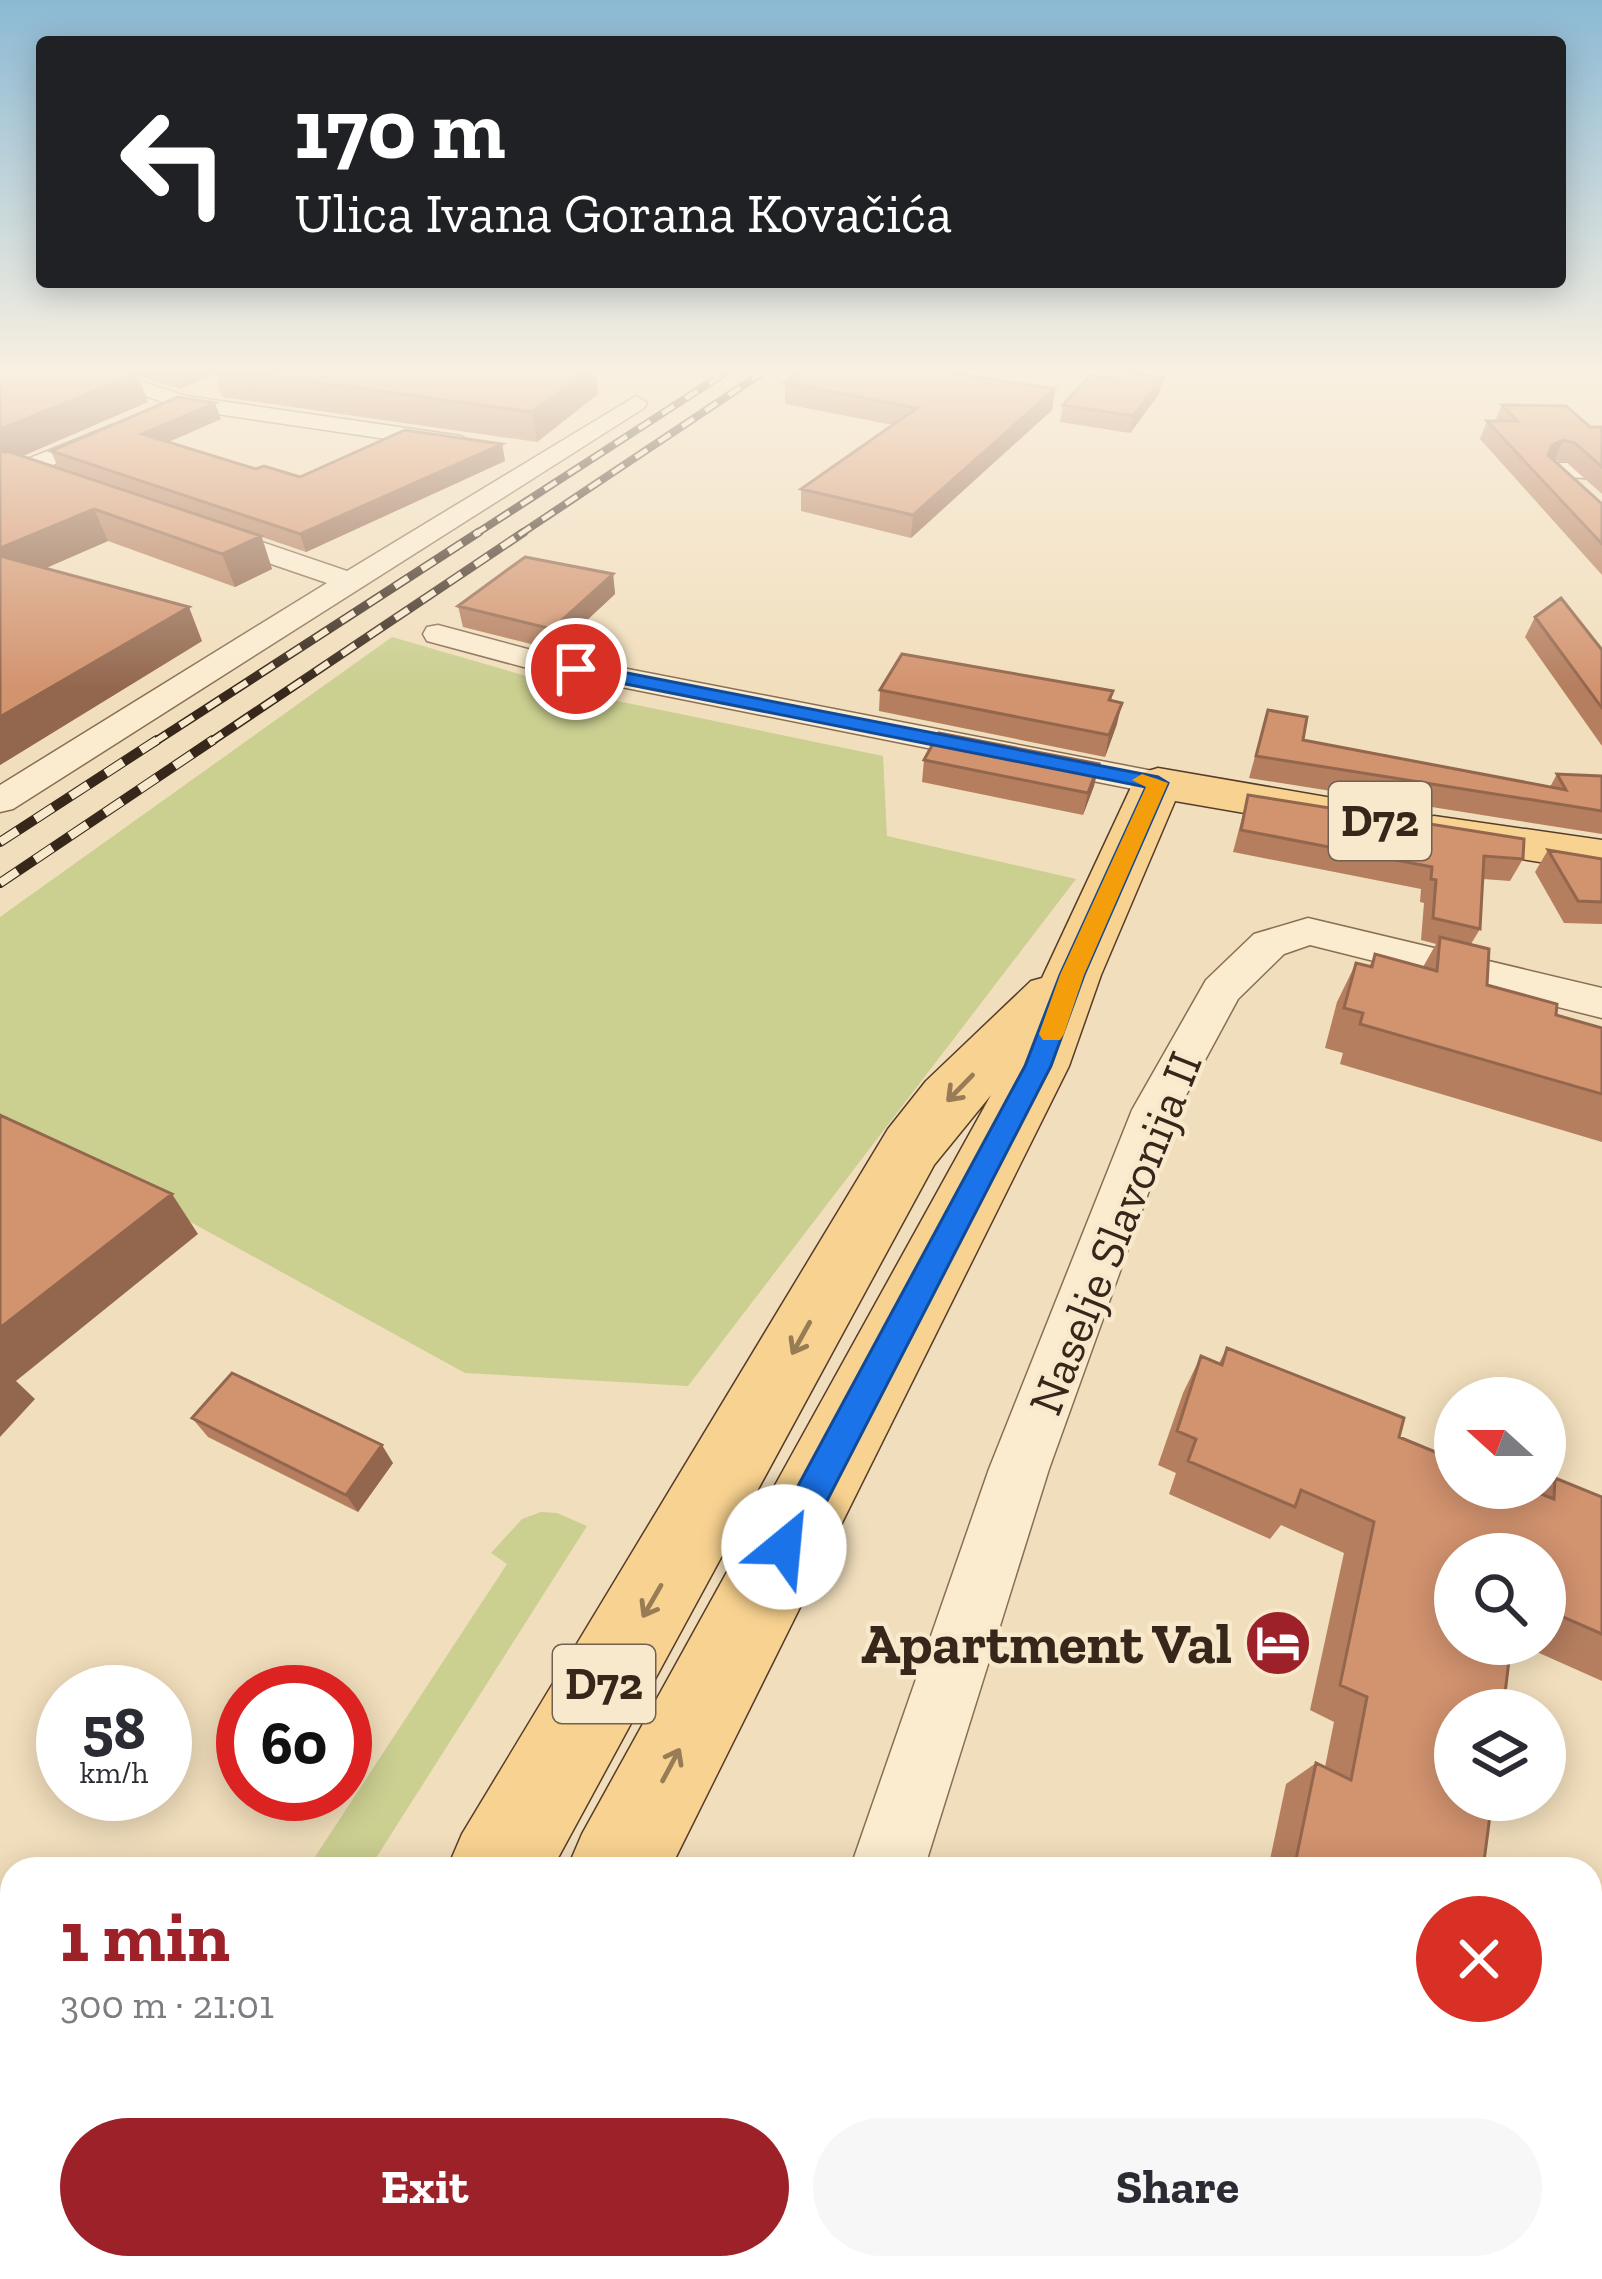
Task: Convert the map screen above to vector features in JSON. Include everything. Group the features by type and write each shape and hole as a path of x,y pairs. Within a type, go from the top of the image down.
{"main road":[{"name":"D72","path":"622,1857 1038,1066 1072,975 1158,783 1602,856"},
{"name":"D72","path":"504,1857 910,1147 949,1098 1072,975"}],"street":[{"path":"19,475 58,482"},
{"path":"0,801 521,475"},
{"path":"1562,475 1587,499"},
{"path":"182,524 351,582"},
{"path":"438,634 531,660 1158,783"},
{"name":"Naselje Slavonija II","path":"891,1857 1019,1469 1116,1204 1155,1110 1221,990 1269,944 1308,931 1602,1003"}],"green space":[{"path":"392,637 598,697 883,756 887,836 1076,879 688,1386 465,1373 0,1117 0,917"},
{"path":"541,1512 557,1513 587,1526 377,1857 315,1857 338,1821 372,1821 372,1770 507,1564 491,1553 522,1519"}],"building":[{"path":"0,475 80,475 261,536 222,554 94,509 0,548"},
{"path":"124,475 432,475 300,534"},
{"path":"821,475 958,475 913,515 801,489"},
{"path":"1538,475 1570,475 1602,504 1602,544"},
{"path":"0,556 189,607 0,717"},
{"path":"525,557 613,574 552,629 458,606"},
{"path":"1561,598 1602,650 1602,708 1535,617"},
{"path":"902,654 1113,691 1109,700 1122,703 1109,735 880,690"},
{"path":"1268,710 1307,717 1303,740 1566,790 1557,774 1602,776 1602,811 1256,756"},
{"path":"939,733 1099,764 1088,793 924,760"},
{"path":"1248,795 1524,839 1523,859 1484,856 1480,929 1433,918 1436,880 1431,879 1432,867 1241,830"},
{"path":"1548,850 1602,859 1602,902 1578,901"},
{"path":"1440,937 1489,949 1487,985 1557,1004 1556,1015 1602,1028 1602,1094 1360,1024 1363,1013 1344,1008 1356,963 1372,967 1375,954 1437,971"},
{"path":"0,1115 172,1194 0,1328"},
{"path":"1227,1348 1404,1418 1399,1437 1434,1451 1434,1509 1566,1509 1566,1482 1602,1497 1602,1634 1566,1618 1566,1533 1434,1533 1434,1665 1508,1665 1506,1689 1434,1689 1434,1821 1489,1821 1485,1857 1296,1857 1316,1763 1351,1780 1367,1697 1340,1685 1374,1522 1301,1490 1295,1507 1188,1461 1196,1439 1177,1431 1201,1356 1222,1365"},
{"path":"232,1373 382,1445 346,1495 192,1418"}],"railway":[{"path":"474,535 566,475"},
{"path":"519,535 608,475"},
{"path":"153,743 479,532"},
{"path":"209,743 524,532"},
{"path":"0,842 157,740"},
{"path":"0,883 213,740"}],"slow traffic":[{"path":"1052,1034 1072,975 1158,783 1142,780"}],"place":[{"name":"Apartment Val","path":"1278,1643"}],"route":[{"path":"576,669 1158,783 1072,975 1038,1066 784,1547"}]}
